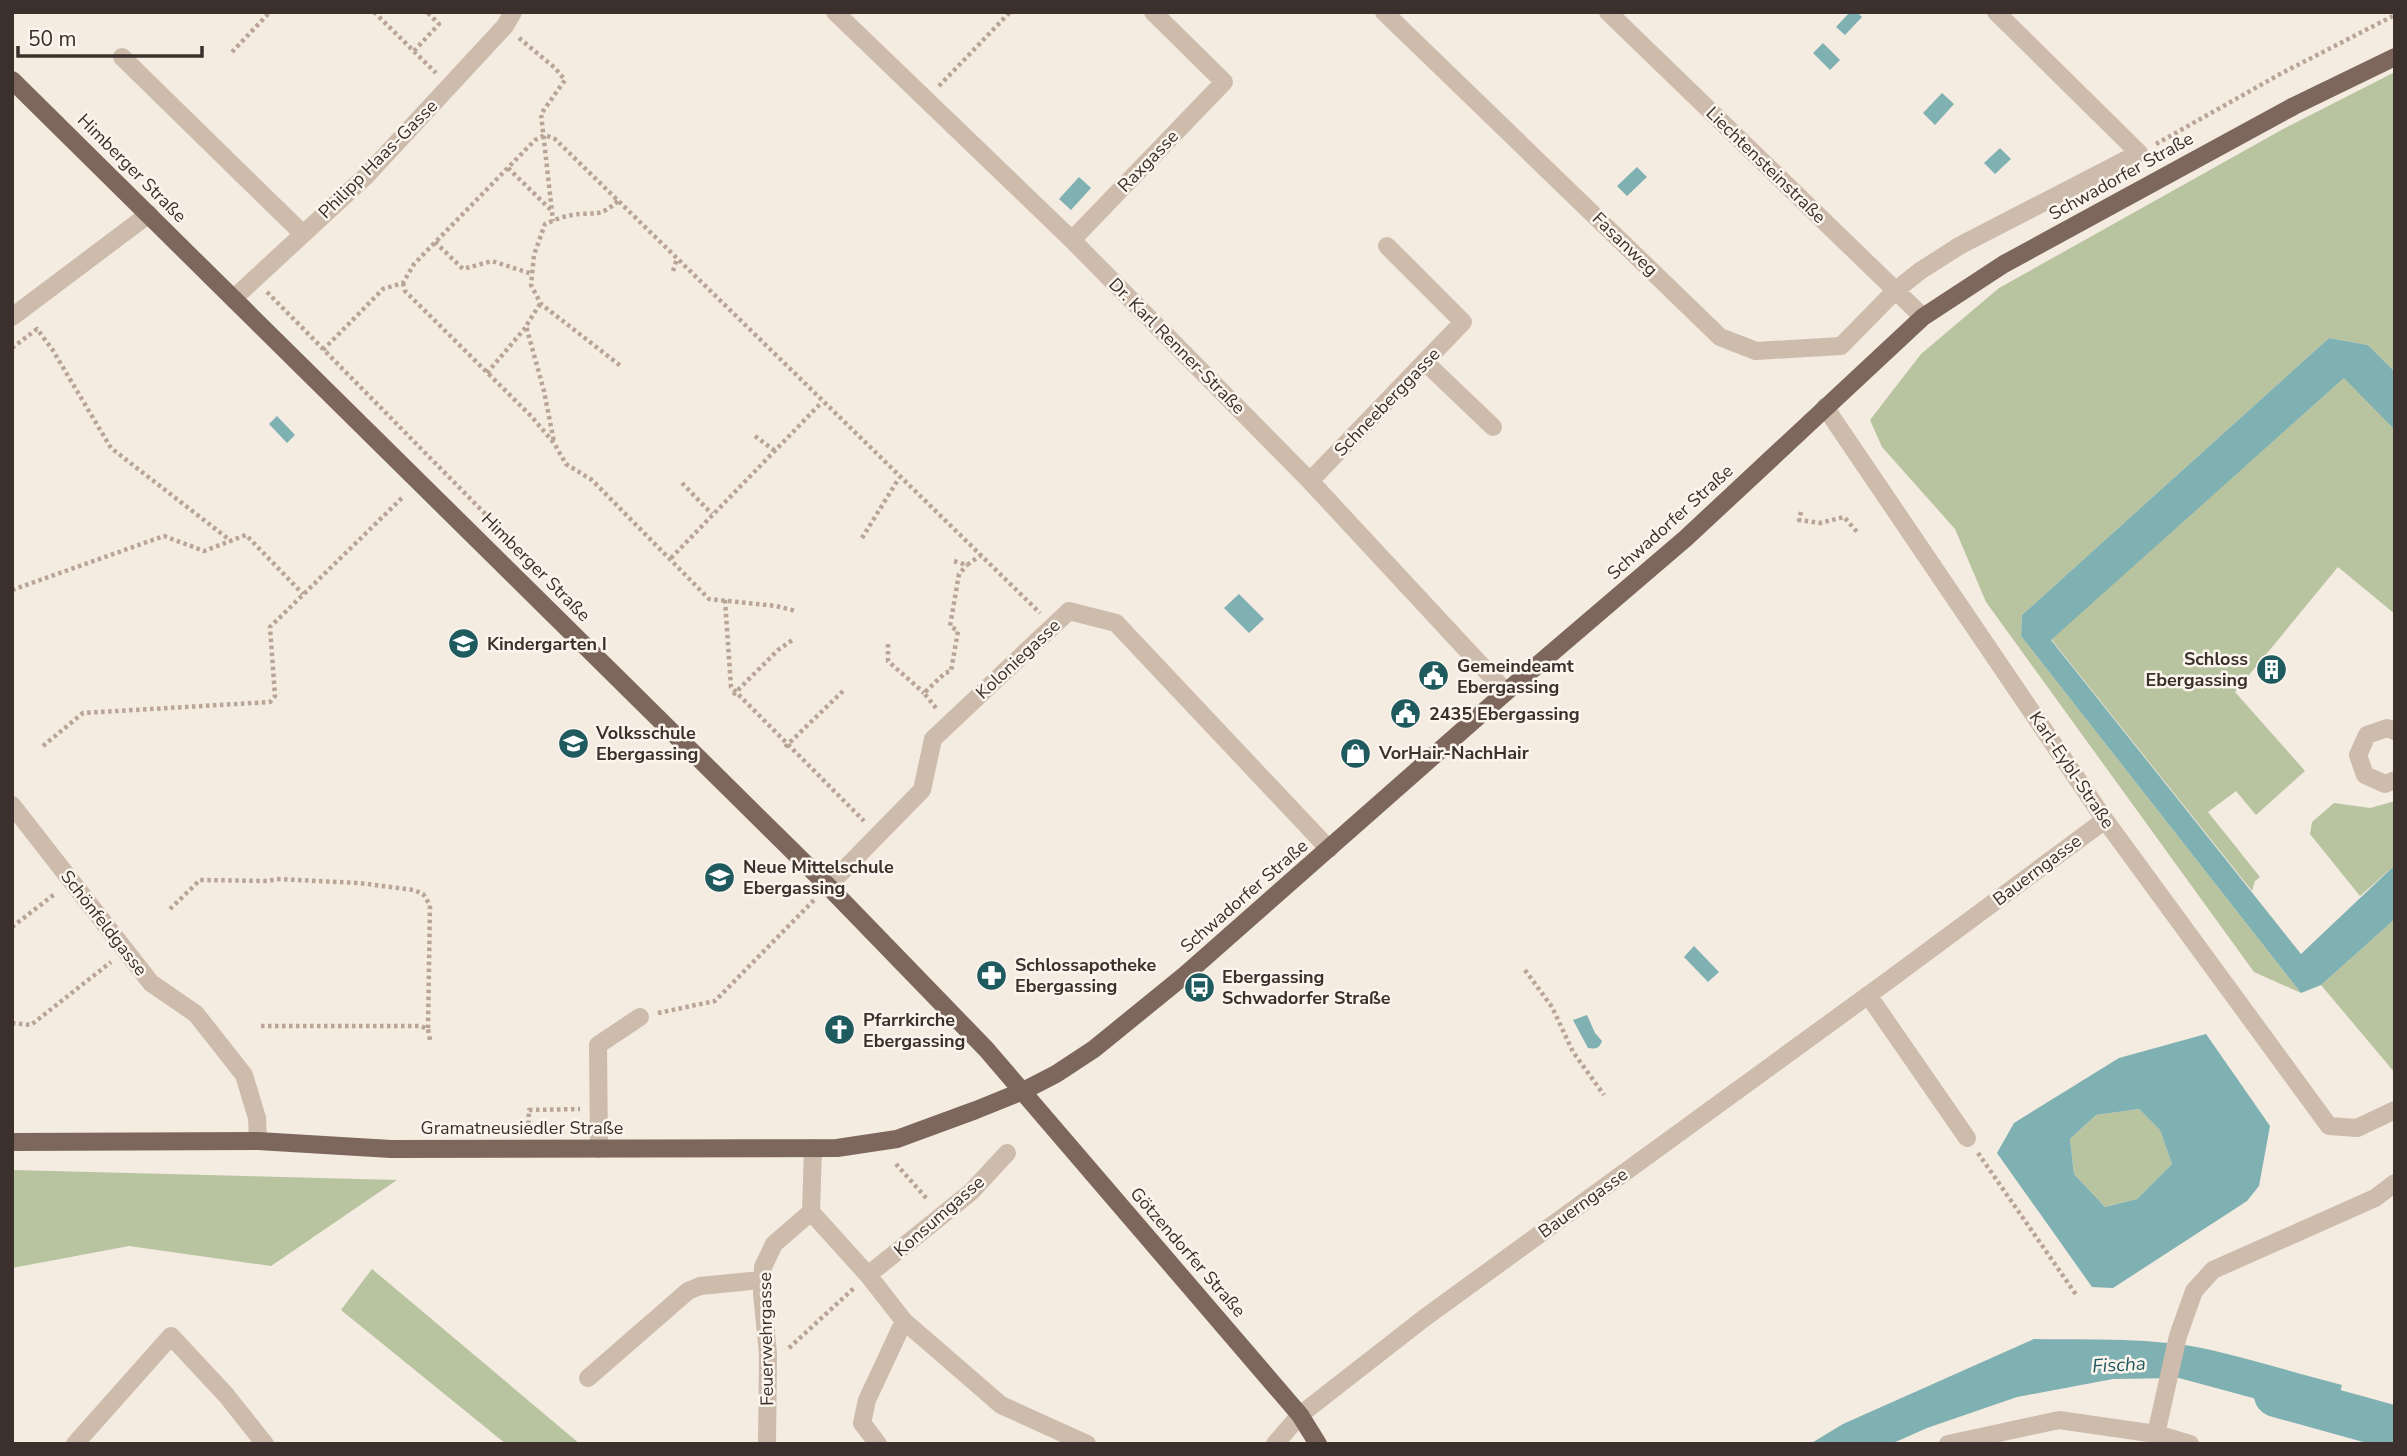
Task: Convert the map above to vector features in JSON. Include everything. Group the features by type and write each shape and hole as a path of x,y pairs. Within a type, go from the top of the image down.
{"main road":[{"name":"Schwadorfer Straße","path":"1023,1091 1065,1068 1115,1034 1686,538 1923,317 2004,264 2294,106 2395,58"},
{"name":"Himberger Straße","path":"12,80 828,886 986,1049 1023,1091"},
{"name":"Gramatneusiedler Straße","path":"12,1142 258,1141 391,1149 853,1147 897,1139 1023,1091"},
{"name":"Götzendorfer Straße","path":"1023,1091 1300,1415 1318,1444"}],"street":[{"name":"Raxgasse","path":"1072,240 1224,82 1153,12"},
{"name":"Fasanweg","path":"1384,12 1720,337 1756,351 1841,346 1896,290 1920,271 1959,246 2139,153"},
{"name":"Liechtensteinstraße","path":"1608,12 1923,317"},
{"path":"1996,12 2139,153"},
{"name":"Dr. Karl Renner-Straße","path":"837,13 1072,240 1310,481 1506,692"},
{"name":"Philipp Haas-Gasse","path":"234,298 366,176 509,19"},
{"path":"122,57 303,234"},
{"path":"12,317 149,214"},
{"name":"Schneeberggasse","path":"1310,481 1463,322 1387,246"},
{"path":"1426,363 1493,427"},
{"name":"Karl-Eybl-Straße","path":"1825,407 2105,820 2329,1126 2357,1128 2395,1111"},
{"name":"Koloniegasse","path":"828,886 922,790 933,739 1069,611 1116,623 1329,849"},
{"path":"2395,731 2387,727 2367,735 2358,755 2365,775 2385,784 2395,780"},
{"name":"Schönfeldgasse","path":"12,805 151,983 196,1014 244,1075 257,1118 258,1141"},
{"name":"Bauerngasse","path":"1275,1444 1300,1415 1423,1319 2105,820"},
{"path":"1868,995 1967,1138"},
{"path":"599,1149 598,1045 640,1017"},
{"path":"813,1148 811,1212 868,1275 904,1321 1001,1405 1087,1444"},
{"name":"Konsumgasse","path":"868,1275 971,1192 1007,1153"},
{"path":"2156,1434 2178,1336 2194,1291 2213,1270 2375,1198 2395,1184"},
{"name":"Feuerwehrgasse","path":"767,1444 768,1354 761,1280 763,1268 770,1251 780,1238 811,1212"},
{"path":"588,1378 688,1290 700,1286 761,1280"},
{"path":"878,1444 862,1423 867,1400 904,1321"},
{"path":"75,1444 171,1336 226,1395 265,1444"},
{"path":"1948,1444 2059,1420 2156,1434 2190,1444"}],"path":[{"path":"232,52 270,12"},
{"path":"374,12 450,86"},
{"path":"414,51 439,24 427,12"},
{"path":"926,99 1010,12"},
{"path":"2139,153 2282,73 2395,15"},
{"path":"509,19 565,80 541,114 553,221"},
{"path":"323,350 383,289 403,283 414,264 435,242 535,140 545,135 555,139 1053,626"},
{"path":"508,168 552,212"},
{"path":"618,201 610,209 595,215 572,215 545,224 534,255 531,285 541,304 622,367"},
{"path":"435,242 463,269 492,261 532,274"},
{"path":"673,271 677,259"},
{"path":"255,278 502,531"},
{"path":"403,283 405,291 531,416 554,443 566,464 592,480 709,598 796,611"},
{"path":"487,373 541,304"},
{"path":"526,326 544,391 554,443"},
{"path":"12,348 37,329 52,349 111,448 231,541"},
{"path":"671,558 822,402"},
{"path":"755,436 775,451"},
{"path":"862,538 899,478"},
{"path":"43,746 83,713 270,702 275,696 270,627 419,481"},
{"path":"682,483 712,514"},
{"path":"1801,512 1799,520 1820,523 1844,517 1858,533"},
{"path":"12,590 164,536 204,551 246,536 303,594"},
{"path":"924,693 951,671 958,631 950,626 960,574 981,555"},
{"path":"954,561 967,565"},
{"path":"725,600 731,687 735,694 878,835"},
{"path":"735,694 778,650 794,639"},
{"path":"888,644 888,661 924,693 949,724"},
{"path":"787,745 844,690"},
{"path":"170,909 201,880 277,879 359,883 414,890 423,894 430,905 429,1040"},
{"path":"12,927 71,881"},
{"path":"640,1017 715,1000 828,886"},
{"path":"12,1023 31,1025 125,950"},
{"path":"1525,970 1552,1007 1573,1052 1604,1095"},
{"path":"261,1026 420,1026 428,1029"},
{"path":"528,1148 529,1110 598,1109"},
{"path":"1967,1138 2077,1296"},
{"path":"896,1164 942,1216"},
{"path":"768,1354 779,1357 868,1275"}],"green space":[{"path":"2395,72 2395,372 2368,345 2329,338 2022,615 2021,636 2301,993 2254,972 1986,602 1955,529 1882,447 1870,420 1921,354 1999,288 2285,128"},
{"path":"2345,377 2395,430 2395,614 2338,567 2235,692 2305,771 2256,815 2236,791 2208,812 2260,877 2255,881 2252,891 2051,639"},
{"path":"2395,801 2395,865 2360,896 2310,834 2312,822 2334,803 2370,808"},
{"path":"2395,919 2395,1073 2321,985"},
{"path":"2139,1109 2160,1130 2172,1164 2137,1199 2105,1207 2074,1174 2070,1139 2096,1115"},
{"path":"12,1170 397,1180 271,1266 129,1246 12,1268"},
{"path":"372,1269 580,1444 506,1444 341,1310"}],"water":[{"path":"1850,12 1857,12 1862,17 1845,35 1836,27"},
{"path":"1823,43 1840,60 1830,70 1813,53"},
{"path":"1942,93 1954,104 1935,125 1923,113"},
{"path":"2000,148 2011,159 1995,174 1984,163"},
{"path":"1637,167 1647,177 1627,196 1617,186"},
{"path":"1079,177 1091,188 1071,210 1059,199"},
{"path":"2329,338 2368,345 2395,372 2395,430 2344,378 2051,640 2301,954 2395,865 2395,919 2321,985 2301,993 2021,636 2022,615"},
{"path":"277,416 295,435 287,443 269,424"},
{"path":"1239,594 1264,619 1249,633 1224,608"},
{"path":"1694,946 1719,972 1708,982 1684,957"},
{"path":"1587,1015 1602,1041 1596,1048 1588,1048 1573,1020"},
{"path":"2206,1034 2270,1126 2259,1186 2247,1201 2113,1288 2092,1287 1997,1153 2014,1123 2119,1058","holes":["2139,1109 2160,1130 2172,1164 2137,1199 2105,1207 2074,1174 2070,1139 2096,1115"]},
{"path":"2034,1339 2123,1340 2189,1346 2342,1385 2330,1429 2312,1425 2301,1411 2179,1378 2113,1379 2017,1397 1927,1428 1891,1444 1810,1444 1843,1424"}],"waterway":[{"name":"Fischa","path":"2276,1395 2395,1428"}],"place":[{"name":"Kindergarten I","path":"464,644"},
{"name":"Schloss Ebergassing","path":"2271,669"},
{"name":"Gemeindeamt Ebergassing","path":"1434,676"},
{"name":"2435 Ebergassing","path":"1406,714"},
{"name":"Volksschule Ebergassing","path":"573,743"},
{"name":"VorHair-NachHair","path":"1356,753"},
{"name":"Neue Mittelschule Ebergassing","path":"720,877"},
{"name":"Schlossapotheke Ebergassing","path":"992,975"},
{"name":"Ebergassing Schwadorfer Straße","path":"1199,987"},
{"name":"Pfarrkirche Ebergassing","path":"840,1030"}]}
